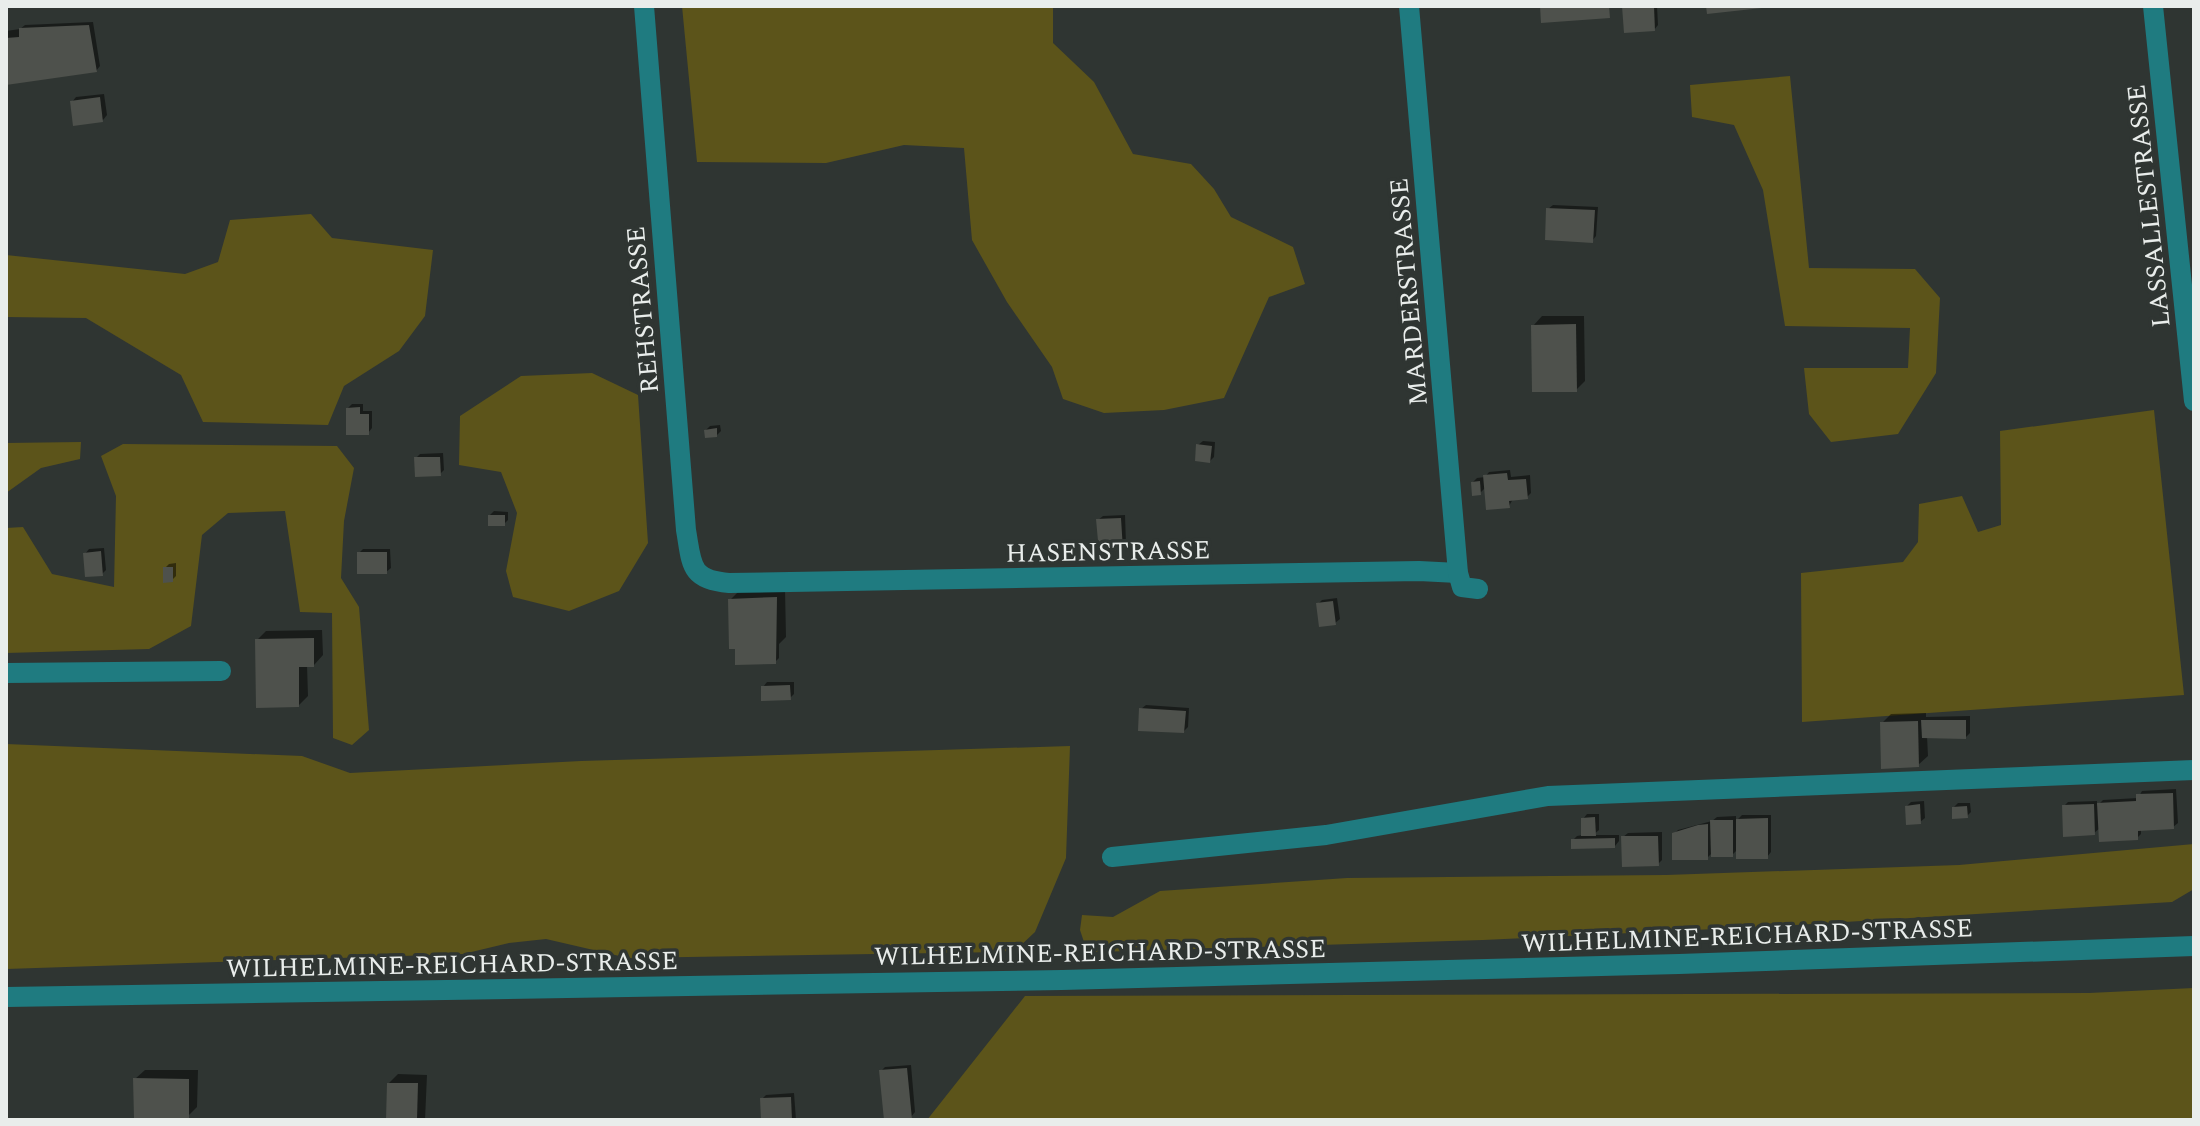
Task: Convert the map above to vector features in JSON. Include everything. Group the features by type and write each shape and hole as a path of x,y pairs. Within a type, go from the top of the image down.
{"street":[{"name":"REHSTRASSE","path":"644,6 686,530 694,570 711,582 729,583"},
{"name":"MARDERSTRASSE","path":"1409,6 1458,573"},
{"name":"LASSALLESTRASSE","path":"2153,6 2194,401"},
{"name":"HASENSTRASSE","path":"729,583 1419,571 1458,573"},
{"path":"1458,573 1462,587 1478,589"},
{"path":"6,673 221,671"},
{"path":"1112,857 1326,835 1548,796 2194,770"},
{"name":"WILHELMINE-REICHARD-STRASSE","path":"6,997 1046,980 2194,946"}],"shaded area":[{"path":"682,6 1053,6 1053,43 1094,82 1133,154 1191,164 1214,189 1231,217 1293,247 1305,284 1269,297 1224,398 1164,410 1104,413 1063,399 1052,367 1007,302 972,240 964,148 904,145 826,163 697,162"},
{"path":"1790,76 1809,268 1915,269 1940,298 1936,373 1898,434 1831,442 1809,414 1804,368 1908,368 1910,328 1785,326 1763,190 1734,125 1692,117 1690,85"},
{"path":"311,214 332,238 433,250 425,316 399,351 344,386 328,425 203,422 181,375 86,318 6,317 6,255 185,274 218,262 230,220"},
{"path":"592,373 638,395 648,543 619,591 569,611 513,597 506,571 517,513 501,472 459,465 460,416 521,376"},
{"path":"2154,410 2184,695 1802,722 1801,573 1903,562 1918,542 1919,504 1962,496 1978,532 2001,525 2000,431"},
{"path":"81,442 80,459 41,468 6,493 6,443"},
{"path":"123,444 337,446 354,468 344,521 341,578 359,607 369,730 352,745 333,738 332,613 300,612 285,511 228,513 202,535 191,626 149,649 6,653 6,528 23,527 52,574 114,587 116,496 101,456"},
{"path":"6,744 302,756 350,773 581,761 1070,746 1066,858 1035,932 1019,947 1003,952 628,958 546,939 509,943 463,954 6,969"},
{"path":"2194,844 2194,889 2172,902 1483,940 1097,952 1085,945 1080,930 1082,915 1113,917 1160,891 1347,878 1666,875 1959,865"},
{"path":"2194,988 2194,1120 927,1120 1025,996 2089,993"}],"building":[{"path":"1540,6 1609,6 1610,18 1541,23"},
{"path":"1622,6 1654,6 1655,31 1624,33"},
{"path":"1706,6 1762,6 1762,8 1707,14"},
{"path":"89,25 97,72 6,85 6,38 19,37 19,28"},
{"path":"100,97 103,122 73,126 70,101"},
{"path":"1546,208 1595,210 1593,243 1545,240"},
{"path":"1576,324 1577,392 1532,392 1531,325"},
{"path":"360,407 360,414 369,414 369,435 346,435 346,408"},
{"path":"717,428 717,437 705,438 704,430"},
{"path":"1196,444 1212,446 1210,463 1195,461"},
{"path":"414,457 440,457 441,476 415,477"},
{"path":"1507,473 1508,480 1526,479 1528,499 1509,501 1510,508 1486,510 1483,475"},
{"path":"1480,481 1481,495 1472,496 1471,482"},
{"path":"488,515 505,515 505,526 488,526"},
{"path":"1121,518 1123,550 1099,552 1096,519"},
{"path":"101,551 103,576 85,577 83,553"},
{"path":"357,552 387,552 387,574 357,574"},
{"path":"163,567 173,567 173,582 163,583"},
{"path":"777,597 776,664 735,665 735,649 729,649 728,599"},
{"path":"1333,601 1336,625 1319,627 1316,603"},
{"path":"314,638 314,667 299,667 299,707 256,708 255,639"},
{"path":"790,685 791,700 761,701 761,686"},
{"path":"1139,708 1186,711 1184,733 1138,731"},
{"path":"1921,720 1966,720 1966,739 1922,738"},
{"path":"1918,721 1919,767 1881,769 1880,722"},
{"path":"2173,793 2174,829 2138,831 2138,840 2099,842 2097,803 2136,801 2136,794"},
{"path":"1920,804 1921,824 1906,825 1905,806"},
{"path":"2094,804 2095,835 2063,837 2062,805"},
{"path":"1967,806 1968,818 1952,819 1952,807"},
{"path":"1595,817 1596,836 1581,836 1581,818"},
{"path":"1768,818 1768,859 1736,859 1736,819"},
{"path":"1710,820 1733,820 1733,857 1711,857"},
{"path":"1708,824 1708,860 1672,860 1672,833"},
{"path":"1621,836 1658,836 1659,866 1622,867"},
{"path":"1615,838 1615,848 1571,849 1571,839"},
{"path":"907,1068 912,1119 884,1120 879,1070"},
{"path":"133,1078 189,1079 189,1118 134,1118"},
{"path":"387,1083 418,1083 417,1120 386,1120"},
{"path":"791,1097 792,1120 761,1120 760,1098"}]}
